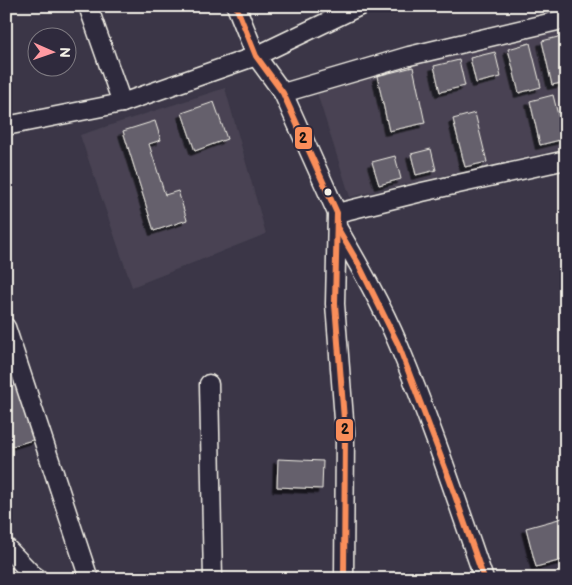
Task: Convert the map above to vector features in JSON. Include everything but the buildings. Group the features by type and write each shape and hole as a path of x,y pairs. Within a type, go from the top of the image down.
{"street":[{"path":"88,6 122,103"},
{"path":"236,6 256,56 283,93 337,219 398,344 450,481 484,579"},
{"path":"6,126 122,103 256,56 360,6"},
{"path":"283,93 409,56 566,19"},
{"path":"337,219 422,192 566,160"},
{"path":"337,219 335,304 345,432 344,579"},
{"path":"6,327 89,579"},
{"path":"209,384 213,579"},
{"path":"6,547 39,579"}],"shaded area":[{"path":"566,28 566,148 350,197 316,90 444,56"},
{"path":"225,88 266,234 132,287 80,135"}],"transit line":[{"name":"2","path":"236,6 256,56 283,93 337,213 335,304 345,432 344,579"},
{"name":"2","path":"338,229 358,263 398,344 450,481 484,579"}]}
